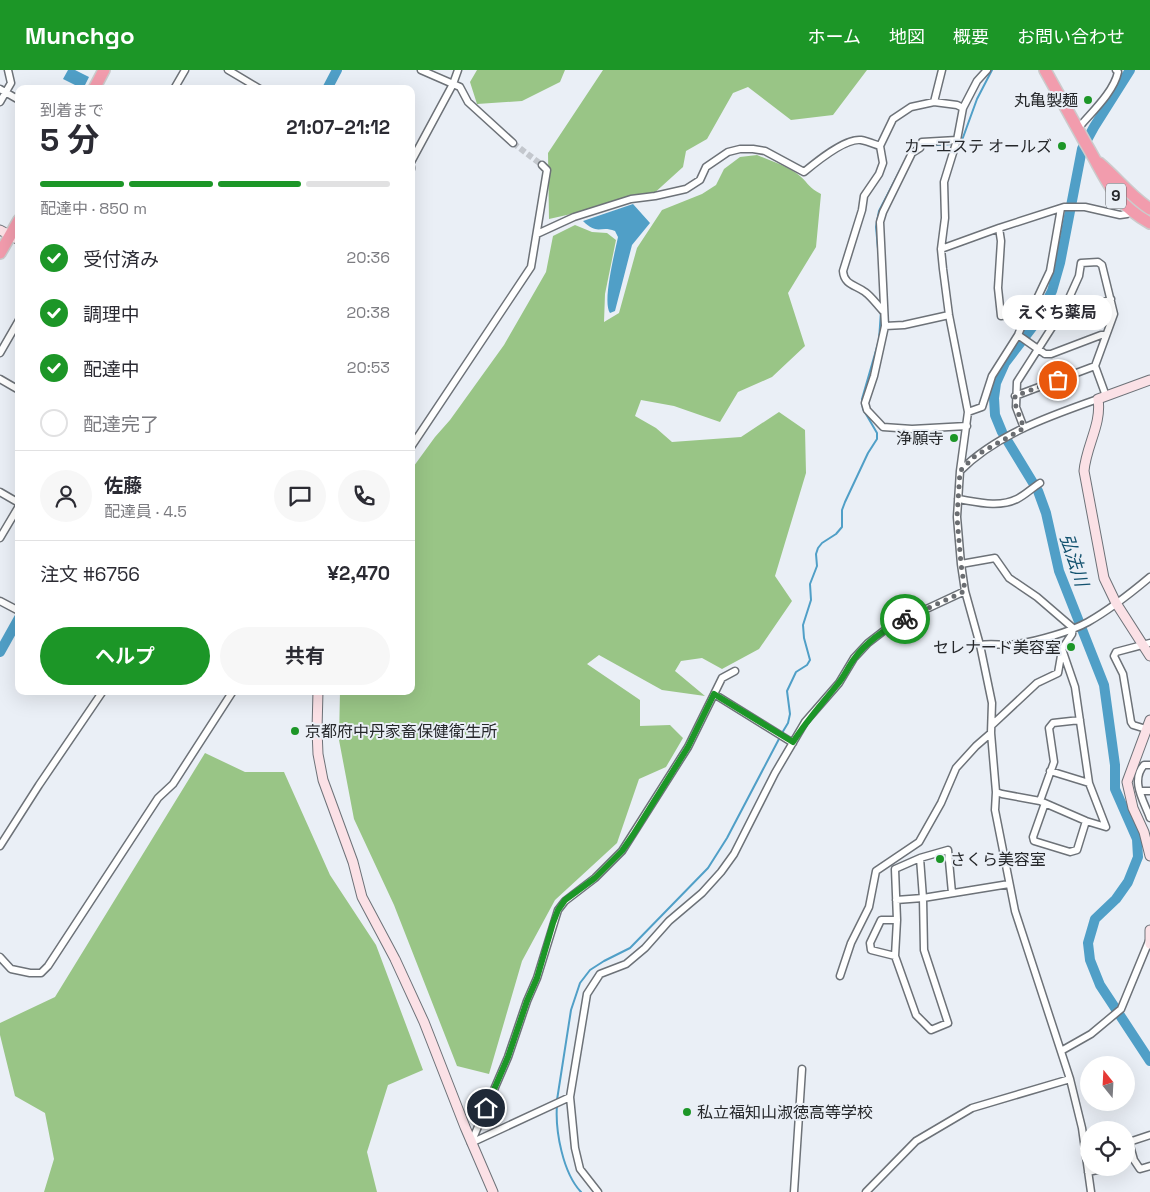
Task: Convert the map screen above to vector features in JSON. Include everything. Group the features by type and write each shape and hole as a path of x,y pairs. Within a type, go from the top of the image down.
{"highway":[{"path":"96,85 104,70"},
{"name":"9","path":"1045,70 1105,180 1130,210 1150,223"},
{"name":"9","path":"1094,158 1126,191 1150,209"},
{"path":"0,253 9,235"}],"street":[{"path":"0,102 3,90 11,83 8,70"},
{"path":"176,85 185,70"},
{"path":"228,70 253,85"},
{"path":"422,70 460,87 468,102 513,143"},
{"path":"415,155 453,84 458,70"},
{"path":"934,102 942,70"},
{"path":"986,70 977,81 963,108 957,140 944,182 945,218 941,249 949,315 968,412 968,426 960,471 957,517 961,564 965,591 980,645 992,703 991,733 996,792 995,810 1009,884 1015,911 1070,1078 1080,1121"},
{"path":"1081,135 1081,125 1111,87 1117,77 1118,72 1116,70"},
{"path":"3,90 15,98"},
{"path":"884,312 865,292 844,278 843,271 862,210 864,196 879,174 883,164 880,146 893,119 911,108 934,102 957,105 963,108"},
{"path":"537,234 574,217 631,199 686,189 700,180 706,167 728,152 740,149 759,150 804,172 822,158 852,141 860,140 880,146"},
{"path":"957,140 921,145 912,153 889,198 880,222 885,326 874,376 865,403 867,410 883,427 912,429 968,426"},
{"path":"415,441 531,267 547,170 542,165"},
{"path":"941,249 1062,208 1085,207 1120,215 1126,214 1130,210"},
{"path":"968,412 982,407 992,376 1019,332 1050,271 1062,208"},
{"path":"999,228 1001,241 998,288 1001,316 1009,315 1027,341 1045,354 1051,354 1101,335 1106,335"},
{"path":"1024,428 1016,407 1017,382 1061,314 1079,276 1081,263 1098,262 1102,265 1112,299 1114,314 1095,366 1102,397 1084,470 1104,578 1116,603 1147,643 1150,656"},
{"path":"1061,314 1071,315 1112,299"},
{"path":"885,326 904,325 949,315"},
{"path":"0,352 15,327"},
{"path":"1015,396 1095,366"},
{"path":"0,379 15,388"},
{"path":"960,471 975,456 1049,416 1150,380"},
{"path":"958,499 1006,504 1019,498 1040,483"},
{"path":"0,492 15,502"},
{"path":"0,538 15,512"},
{"path":"961,564 995,558 1009,578 1037,597 1074,628"},
{"path":"980,645 991,643 1016,644 1084,624 1150,577"},
{"path":"598,1192 580,1169 575,1148 570,1097 587,994 592,984 600,974 626,964 645,948 721,872 734,854 775,773 805,722 839,683 854,658 868,643 890,626 965,591"},
{"path":"0,601 15,608"},
{"path":"992,725 1037,683 1058,674 1062,649 1074,628"},
{"path":"1146,729 1133,725 1131,722 1123,674 1114,656 1116,652 1147,643"},
{"path":"996,792 1042,802 1086,821 1106,827 1089,783 1075,687 1062,649"},
{"path":"471,1142 508,1057 537,978 558,910 565,900 595,878 615,858 633,835 688,747 722,678 735,671"},
{"path":"714,694 793,742"},
{"path":"0,846 39,784 100,695"},
{"path":"0,957 12,968 36,974 45,970 158,798 173,784 230,695"},
{"path":"318,695 318,746 324,780 353,862 362,897 395,959 424,1022 471,1142 493,1192"},
{"path":"1080,720 1053,723 1049,728 1054,762 1033,837 1034,841 1070,852 1077,850 1086,821"},
{"path":"1150,720 1127,782 1133,808 1144,832 1150,856"},
{"path":"840,976 851,943 869,907 876,871 919,842 941,803 956,768 991,733"},
{"path":"1150,765 1144,765 1139,770 1137,783 1150,818"},
{"path":"1050,771 1089,783"},
{"path":"1140,791 1150,791"},
{"path":"920,858 924,950 948,1023 930,1030 916,1015 895,956 897,920 895,869 920,858 948,850 952,893"},
{"path":"896,900 923,898 1009,884"},
{"path":"895,956 871,950 870,943 882,920 897,920"},
{"path":"1061,1050 1092,1034 1121,1009 1150,936"},
{"path":"794,1192 802,1069"},
{"path":"866,1192 916,1140 972,1108 1070,1078"},
{"path":"471,1142 570,1097"},
{"path":"1135,1140 1150,1135"},
{"path":"1135,1162 1140,1169 1150,1166"},
{"path":"1089,1176 1091,1192"}],"green space":[{"path":"477,70 565,70 560,82 522,101 477,104 470,82"},
{"path":"603,70 867,70 833,115 791,120 748,87 733,93 707,139 686,151 683,167 651,196 549,219 548,153"},
{"path":"757,155 790,169 821,194 816,247 788,293 805,346 772,377 738,392 720,422 674,406 641,400 635,416 656,428 672,442 741,437 779,412 805,430 806,473 775,576 792,601 759,649 722,669 702,658 681,661 675,671 705,696 662,690 599,655 587,664 640,700 640,726 670,725 683,738 666,767 639,779 617,843 555,900 522,961 489,1074 457,1066 394,905 354,819 339,740 340,695 415,695 415,464 504,345 546,272 553,236 575,225 592,232 607,233 616,240 605,294 604,322 619,313 637,248 662,210 702,194 716,185 724,169 740,157"},
{"path":"205,753 245,772 284,772 330,875 376,945 423,1070 388,1085 367,1152 377,1192 44,1192 54,1159 45,1113 15,1096 0,1035 0,1023 55,997"}],"water":[{"path":"68,70 75,70 89,77 85,85 75,85 63,79"},
{"path":"633,204 650,223 632,245 615,311 610,313 607,299 608,288 618,237 615,231 592,228 583,221"}],"waterway":[{"path":"329,85 337,70"},
{"path":"957,144 961,143 977,99 992,70"},
{"name":"弘法川","path":"1130,70 1082,149 1060,263 1052,291 1034,325 1005,363 996,383 994,398 995,415 1002,432 1038,491 1046,513 1059,571 1104,685 1115,765 1115,789 1137,839 1138,857 1128,882 1116,899 1095,919 1088,943 1090,960 1100,985 1150,1061"},
{"path":"922,146 953,144"},
{"path":"878,249 876,227 879,211 909,153 918,146"},
{"path":"782,733 788,723 790,714 787,691 796,672 807,665 810,660 804,638 803,625 811,600 810,584 817,566 816,554 822,543 836,534 842,527 842,510 845,502 868,453 877,439 877,433 863,409 862,399 879,340 881,311"},
{"path":"0,652 15,625"},
{"path":"557,1100 571,1010 580,983 590,970 630,948 708,868 727,838 780,737"},
{"path":"557,1105 557,1127 565,1163 569,1174 581,1192"}],"tunnel":[{"path":"513,143 542,165"}],"way so far":[{"path":"905,619 965,591 957,517 960,471 975,456 1024,428 1016,407 1015,396 1058,380"}],"place":[{"name":"丸亀製麺","path":"1088,100"},
{"name":"カーエステ オールズ","path":"1062,146"},
{"name":"えぐち薬局","path":"1058,380"},
{"name":"浄願寺","path":"954,438"},
{"name":"セレナード美容室","path":"1071,647"},
{"name":"京都府中丹家畜保健衛生所","path":"295,731"},
{"name":"さくら美容室","path":"940,859"},
{"name":"私立福知山淑徳高等学校","path":"687,1112"}],"route":[{"path":"486,1108 508,1057 537,978 558,910 565,900 595,878 622,851 688,747 714,694 793,742 805,722 839,683 861,650 890,626 905,619"}]}
